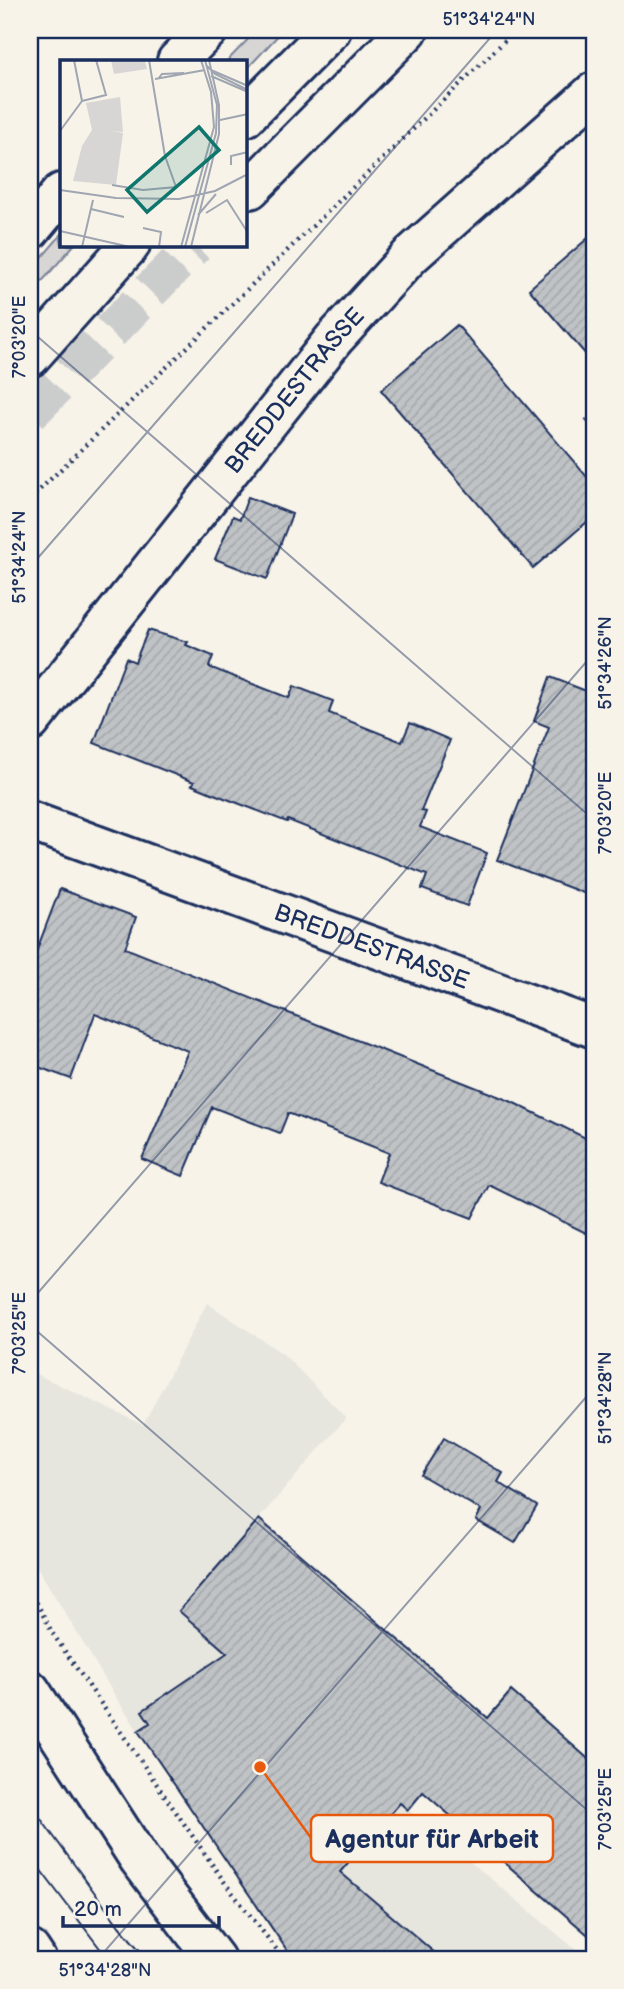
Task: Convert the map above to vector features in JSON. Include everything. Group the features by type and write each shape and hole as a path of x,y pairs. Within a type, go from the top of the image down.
{"street":[{"path":"178,60 208,30"},
{"path":"247,115 331,30"},
{"path":"250,189 408,30"},
{"name":"BREDDESTRASSE","path":"30,722 343,330 411,255 594,92"},
{"path":"30,230 60,193"},
{"path":"30,357 128,247"},
{"name":"BREDDESTRASSE","path":"30,821 594,1028"},
{"path":"30,1690 139,1858 215,1959"},
{"path":"30,1950 36,1959"}],"path":[{"path":"30,499 516,30"},
{"path":"586,421 594,415"},
{"path":"30,1590 53,1634 225,1883 284,1959"}],"shaded area":[{"path":"257,30 283,30 247,69 247,60 228,60"},
{"path":"60,236 60,247 72,247 30,295 30,271"},
{"path":"207,1303 283,1354 346,1418 179,1611 408,1810 587,1959 291,1959 117,1699 30,1555 30,1371 143,1425"}],"building":[{"path":"594,233 594,364 529,289"},
{"path":"457,325 594,485 594,516 533,568 381,390"},
{"path":"248,497 292,514 267,579 215,559 233,516 240,519"},
{"path":"148,630 188,642 186,645 213,656 209,667 289,698 294,686 333,701 329,713 402,742 410,723 450,740 421,811 426,812 420,827 487,853 467,906 422,889 427,875 214,794 192,785 194,782 94,743 126,658 135,662"},
{"path":"550,677 594,694 594,897 497,860 549,727 534,721"},
{"path":"60,889 136,917 125,948 510,1101 594,1142 594,1237 489,1185 472,1218 378,1182 389,1153 288,1113 280,1133 212,1107 183,1176 142,1159 188,1051 95,1014 71,1079 30,1064 30,968"},
{"path":"444,1438 503,1473 498,1482 537,1506 515,1543 476,1520 481,1510 421,1475"},
{"path":"259,1519 488,1718 511,1691 594,1764 594,1940 423,1792 408,1810 400,1803 340,1872 442,1959 293,1959 138,1731 150,1723 142,1711 227,1653 179,1611"}],"tunnel":[{"path":"30,413 193,247"}],"tram line":[{"path":"30,1804 119,1926 147,1959"},
{"path":"30,1856 108,1959"}],"place":[{"name":"Agentur für Arbeit","path":"260,1767"}]}
